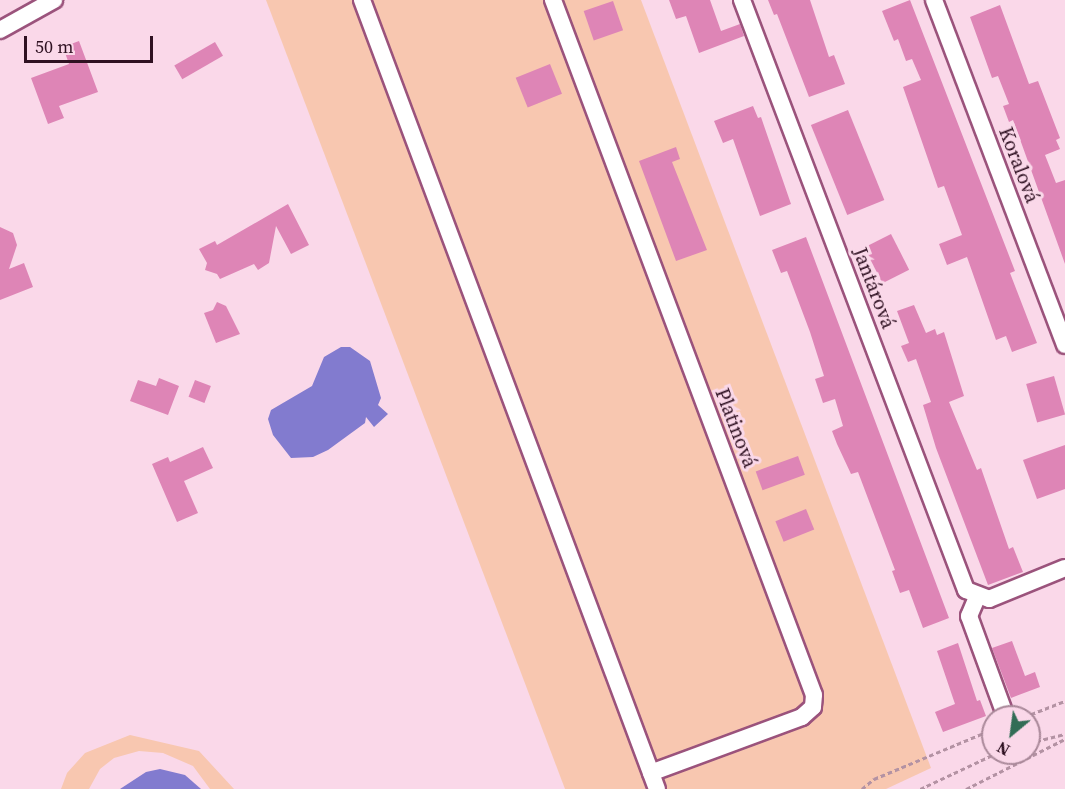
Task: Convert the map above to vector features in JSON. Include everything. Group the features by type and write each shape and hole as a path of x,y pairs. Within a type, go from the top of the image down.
{"street":[{"path":"0,30 54,0"},
{"path":"362,0 657,789"},
{"name":"Platinová","path":"553,0 813,695 813,707 802,717 651,773"},
{"name":"Jantárová","path":"742,0 972,592"},
{"name":"Koralová","path":"934,0 1065,345"},
{"path":"1002,705 969,616 972,592 989,599 1065,568"}],"path":[{"path":"1041,710 1065,701"},
{"path":"862,789 874,778 981,734"},
{"path":"1041,740 1065,734"},
{"path":"966,789 1065,739"},
{"path":"920,789 981,760"}],"shaded area":[{"path":"266,0 641,0 931,768 886,789 565,789"},
{"path":"341,347 350,347 370,361 381,398 378,405 388,414 374,427 366,417 365,423 328,450 313,457 291,458 273,435 268,419 271,410 312,386 324,357"},
{"path":"130,735 199,751 234,789 210,789 193,766 163,753 139,751 114,758 100,769 89,789 61,789 67,773 85,753"},
{"path":"160,769 185,775 201,789 120,789 146,772"}],"building":[{"path":"669,0 710,0 721,31 740,24 744,36 699,53 686,16 676,19"},
{"path":"768,0 810,0 829,57 834,55 845,84 809,97 777,14 774,15"},
{"path":"910,0 1015,271 1010,273 1037,343 1012,352 1006,336 996,340 967,257 947,265 939,244 962,235 944,186 938,188 903,87 921,80 912,59 906,61 898,39 894,41 882,11"},
{"path":"613,1 623,30 594,40 584,11"},
{"path":"1000,5 1029,84 1038,81 1060,138 1056,140 1060,149 1045,155 1056,183 1065,180 1065,264 1013,120 1009,122 1003,106 1009,104 998,76 992,78 970,17"},
{"path":"79,41 98,92 59,106 64,118 48,124 31,78 69,64 63,47"},
{"path":"215,42 223,56 182,79 174,66"},
{"path":"550,64 562,94 528,108 516,78"},
{"path":"753,106 758,118 761,117 791,204 760,216 733,139 723,143 714,121"},
{"path":"848,110 884,200 847,215 811,125"},
{"path":"676,147 680,159 672,162 707,250 676,261 639,161"},
{"path":"288,204 309,245 291,254 276,226 269,263 258,270 254,264 220,279 217,274 205,270 207,263 199,249 215,241 217,245"},
{"path":"0,227 13,233 17,245 9,269 24,263 33,287 0,300"},
{"path":"891,234 909,270 882,283 864,248"},
{"path":"806,237 949,618 923,628 909,590 900,593 892,571 895,570 858,472 851,474 837,444 832,431 843,426 835,399 823,403 815,379 824,376 810,332 787,271 781,273 772,250"},
{"path":"217,302 226,306 240,334 216,343 204,313 213,310"},
{"path":"914,305 926,333 935,329 937,335 944,332 964,396 949,402 977,470 981,468 1009,549 1013,547 1023,572 988,585 936,448 923,405 931,402 916,359 908,362 901,346 909,343 897,311"},
{"path":"1054,376 1065,414 1037,422 1026,384"},
{"path":"159,378 179,386 168,415 130,401 138,380 156,386"},
{"path":"195,380 211,386 204,403 189,397"},
{"path":"1065,445 1065,489 1037,499 1023,460"},
{"path":"203,447 213,468 184,481 198,513 177,522 152,464 168,457 170,462"},
{"path":"798,456 805,475 763,490 756,471"},
{"path":"806,509 814,529 784,542 775,521"},
{"path":"1012,641 1025,676 1035,672 1040,687 1011,698 992,648"},
{"path":"958,643 977,701 980,700 982,705 981,718 943,732 935,712 955,704 937,651"}]}
